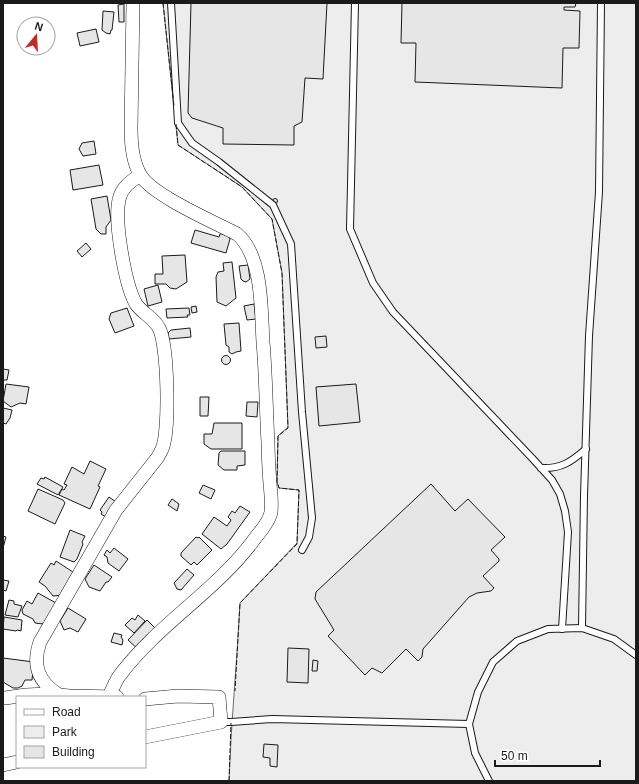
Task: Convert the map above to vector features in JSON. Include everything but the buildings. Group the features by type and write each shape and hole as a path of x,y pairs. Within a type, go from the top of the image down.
{"street":[{"path":"114,696 119,675 144,647 176,616 208,589 246,551 271,513 272,500 261,309 257,270 253,256 244,240 237,234 156,190 140,175 131,142 131,45 133,3"},
{"path":"58,695 50,690 39,674 37,655 40,642 116,510 158,457 164,440 167,394 164,346 159,328 148,316 143,313 127,282 118,229 119,199 128,184 140,175"},
{"path":"5,698 16,696"},
{"path":"19,696 86,696"},
{"path":"146,699 178,696 219,697 221,722 146,737"},
{"path":"3,765 16,762"}],"lane":[{"path":"171,3 178,123 192,143 219,162 273,205 291,244 302,412 312,518 309,538 302,550"},
{"path":"355,3 350,228 373,283 393,312 541,468 552,480 560,494 565,511 568,532 562,629"},
{"path":"582,628 589,336 599,192 601,3"},
{"path":"541,468 553,469 565,465 586,449"},
{"path":"489,781 475,753 469,724 478,692 493,662 517,641 548,629 582,628 614,639 636,655"},
{"path":"221,722 272,719 469,724"}],"green space":[{"path":"163,3 636,3 636,781 229,781 240,603 297,543 299,490 279,488 277,482 278,436 288,427 282,273 272,219 242,187 178,145"}],"fence":[{"path":"163,3 174,106"},
{"path":"176,124 178,145 242,187 272,219 282,273 288,428 278,436 277,482 279,488 299,490 297,544 240,603 235,691"},
{"path":"229,781 231,723"}]}
